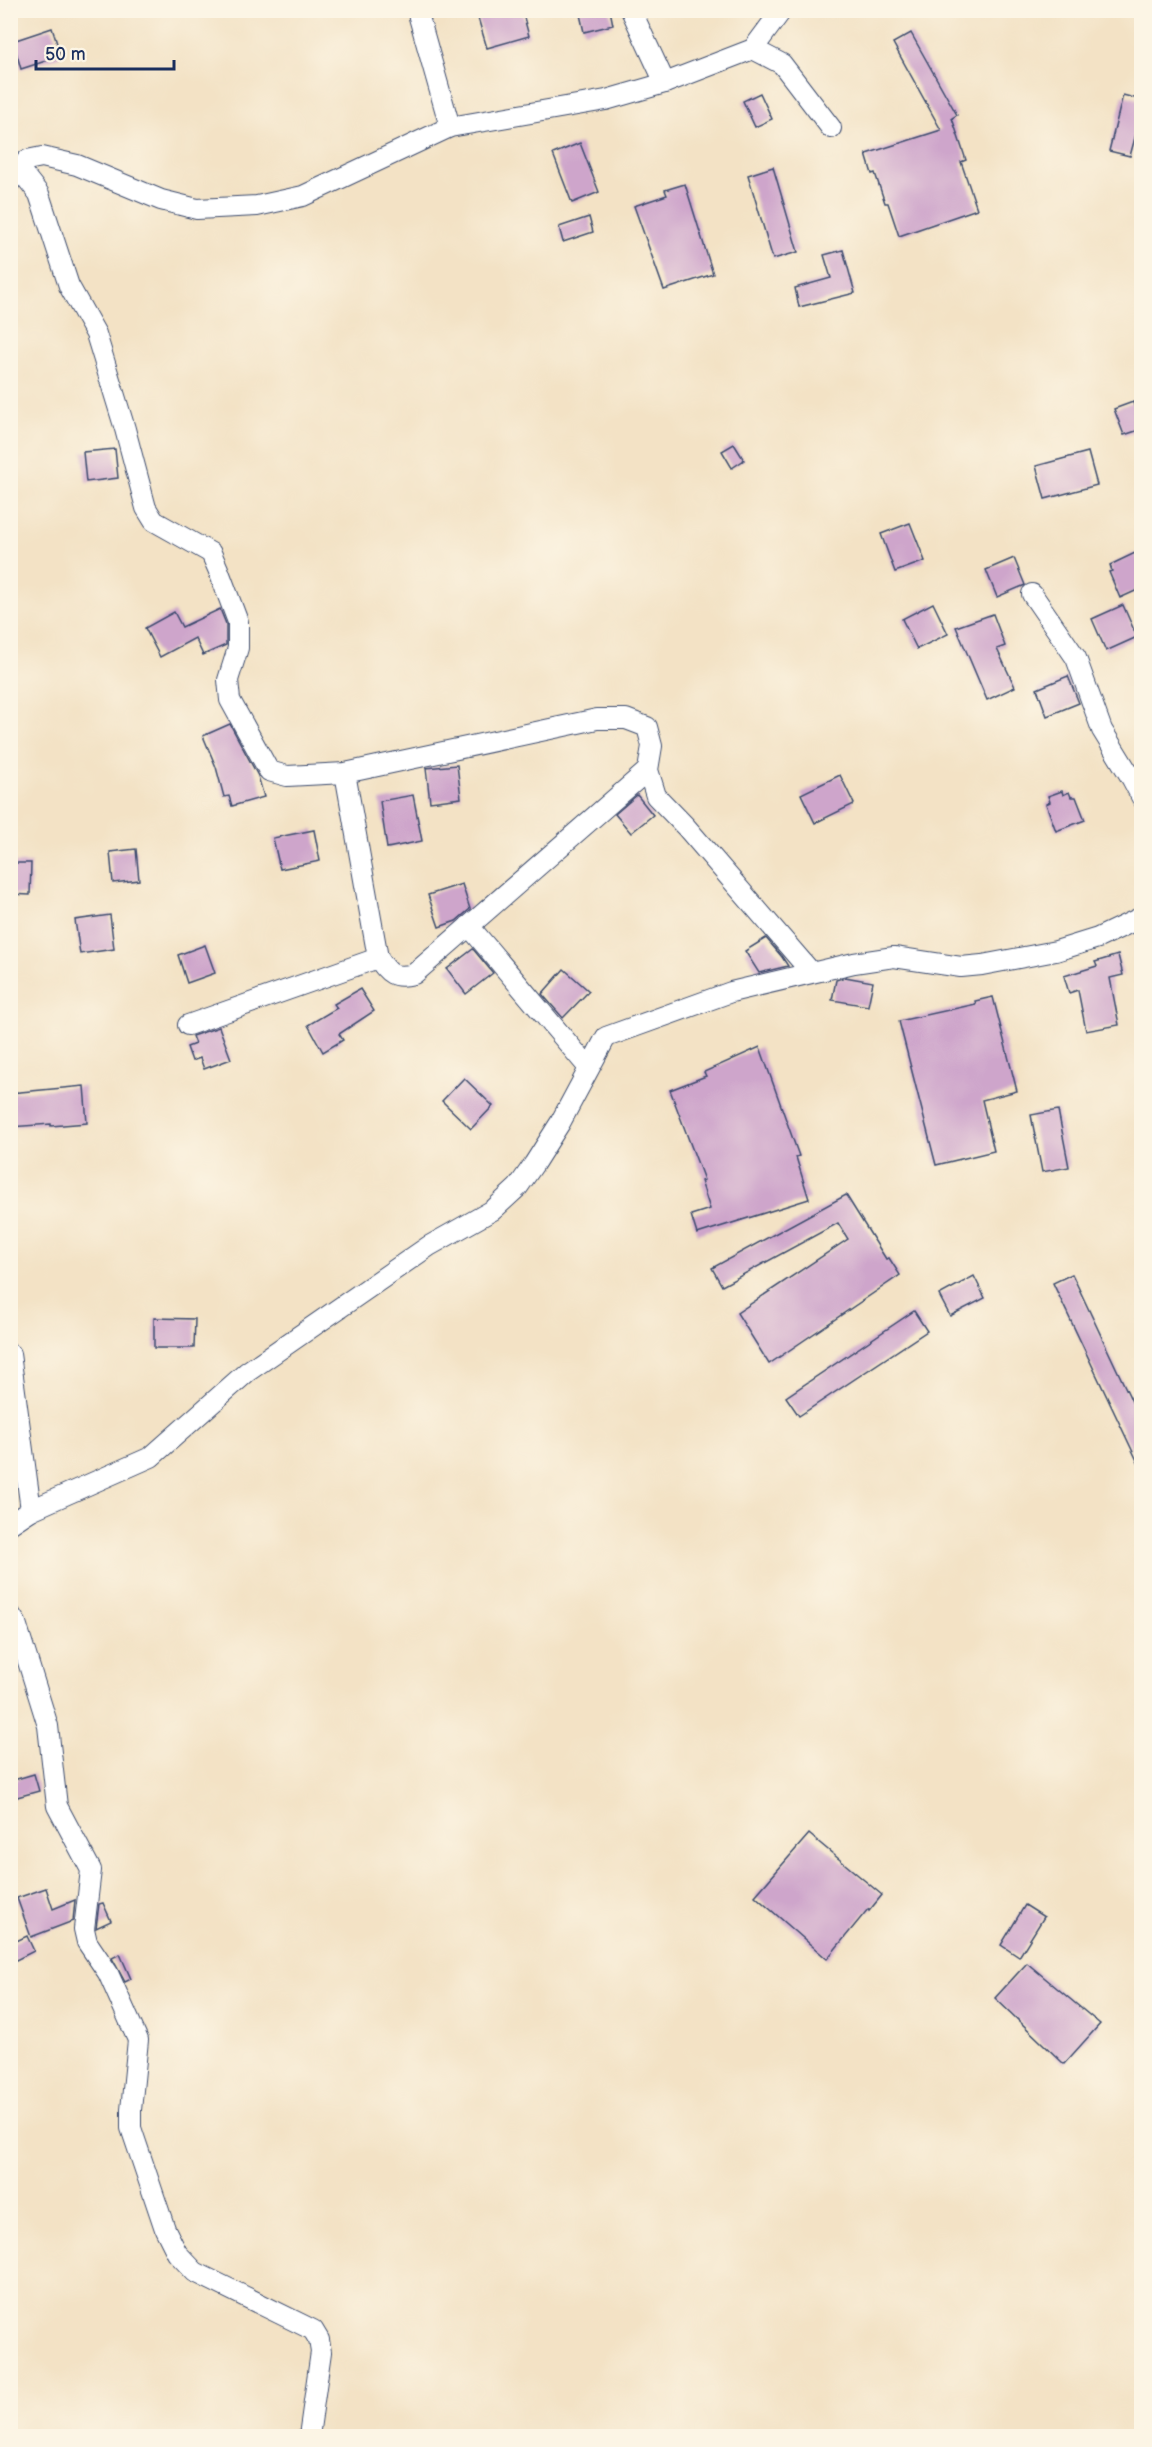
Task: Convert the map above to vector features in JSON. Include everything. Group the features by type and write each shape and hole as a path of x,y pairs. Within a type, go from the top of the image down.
{"street":[{"path":"417,10 450,127"},
{"path":"631,10 665,83"},
{"path":"782,10 753,49 665,83 606,100 450,127 303,196 257,206 197,209 161,200 77,165 42,157 27,160 15,176 39,194 69,286 96,334 146,508 154,521 211,553 219,569 238,622 238,648 228,680 230,700 269,771 287,776 345,773 597,719 626,719 647,727 652,746 648,770 656,796 686,827 811,972"},
{"path":"753,49 782,64 831,128"},
{"path":"1032,594 1076,658 1102,730 1142,798"},
{"path":"345,773 378,958 387,972 400,977 414,974 648,770"},
{"path":"10,1524 31,1510 151,1457 247,1372 429,1246 493,1210 518,1187 560,1124 606,1036 731,992 811,972 894,957 961,967 982,965 1067,948 1098,938 1142,917"},
{"path":"469,926 588,1067"},
{"path":"188,1025 378,958"},
{"path":"10,1354 31,1510"},
{"path":"10,1614 16,1623 48,1726 57,1806 68,1831 91,1870 84,1929 87,1942 108,1972 138,2040 131,2128 165,2229 177,2253 195,2272 313,2330 319,2340 321,2352 309,2436"}],"building":[{"path":"504,10 522,10 529,36 487,48 478,18"},
{"path":"579,10 610,10 613,25 584,32"},
{"path":"52,28 61,56 21,69 13,41"},
{"path":"911,33 957,115 952,118 966,160 961,162 977,209 899,236 888,203 885,203 866,154 941,130 893,43"},
{"path":"760,93 772,119 755,127 743,101"},
{"path":"1123,95 1142,100 1142,112 1130,156 1109,151"},
{"path":"580,143 599,192 572,203 553,154"},
{"path":"773,167 798,252 773,259 748,175"},
{"path":"685,184 713,274 664,290 634,206 667,195 665,190"},
{"path":"589,217 593,232 563,242 559,227"},
{"path":"843,250 855,293 799,307 795,288 831,278 824,255"},
{"path":"1133,402 1142,429 1124,435 1114,409"},
{"path":"734,444 744,460 732,468 722,451"},
{"path":"115,449 118,478 86,482 83,452"},
{"path":"1088,452 1097,485 1045,499 1036,466"},
{"path":"910,523 925,561 895,572 881,534"},
{"path":"1135,553 1142,569 1142,588 1120,598 1109,572 1112,571 1110,565"},
{"path":"1014,558 1025,585 997,597 986,570"},
{"path":"933,603 948,634 917,649 902,619"},
{"path":"1123,605 1137,637 1106,651 1092,619"},
{"path":"220,609 226,624 226,645 203,655 195,638 160,657 145,628 174,612 182,627"},
{"path":"993,614 1005,646 997,649 1015,687 987,700 956,627"},
{"path":"1068,676 1079,703 1047,716 1037,689"},
{"path":"230,724 258,776 264,797 232,806 229,796 224,797 216,767 203,736"},
{"path":"457,765 461,798 430,802 426,768"},
{"path":"840,775 854,804 815,823 801,794"},
{"path":"1062,791 1063,795 1069,792 1071,797 1076,797 1085,820 1056,831 1046,804 1050,802 1048,796"},
{"path":"413,795 422,841 387,848 380,801"},
{"path":"637,795 653,815 631,833 615,814"},
{"path":"314,830 320,861 280,869 273,838"},
{"path":"136,849 139,880 113,883 110,852"},
{"path":"10,863 31,863 30,895 10,894"},
{"path":"462,884 470,909 456,921 439,927 428,895"},
{"path":"110,915 114,949 80,954 75,920"},
{"path":"766,938 788,966 759,973 745,951"},
{"path":"205,945 215,973 187,983 178,955"},
{"path":"473,949 493,973 466,994 447,969"},
{"path":"1118,955 1123,975 1110,978 1119,1025 1086,1031 1078,990 1069,993 1064,976 1097,966 1095,962"},
{"path":"564,969 589,991 563,1018 542,994"},
{"path":"845,977 873,982 868,1006 832,1000 836,980"},
{"path":"360,989 374,1011 339,1034 343,1040 323,1052 308,1025 337,1008 334,1004"},
{"path":"993,997 1017,1091 982,1100 994,1151 936,1165 899,1021 976,1004 975,1001"},
{"path":"219,1027 231,1059 204,1069 200,1058 192,1061 187,1047 195,1044 192,1036"},
{"path":"760,1047 799,1156 796,1157 809,1199 697,1234 691,1215 710,1209 701,1181 704,1180 670,1090 706,1076 704,1072"},
{"path":"464,1078 493,1106 471,1129 442,1101"},
{"path":"84,1086 87,1123 10,1127 10,1093"},
{"path":"1058,1110 1069,1167 1042,1172 1031,1115"},
{"path":"846,1195 886,1259 889,1258 900,1275 769,1364 737,1313 848,1239 838,1223 722,1286 712,1268"},
{"path":"1072,1274 1142,1423 1142,1471 1053,1283"},
{"path":"974,1276 985,1298 950,1316 939,1295"},
{"path":"914,1311 927,1331 799,1416 786,1397"},
{"path":"154,1318 195,1319 194,1348 154,1348"},
{"path":"34,1774 39,1791 10,1799 10,1781"},
{"path":"809,1834 882,1895 827,1959 755,1896"},
{"path":"46,1888 53,1909 75,1900 73,1921 31,1937 17,1898"},
{"path":"103,1903 111,1921 96,1928 99,1904"},
{"path":"1025,1905 1044,1917 1019,1957 1001,1945"},
{"path":"27,1936 34,1951 10,1963 10,1944"},
{"path":"120,1954 131,1979 125,1982 112,1958"},
{"path":"1027,1963 1100,2024 1064,2064 995,1998"}]}
